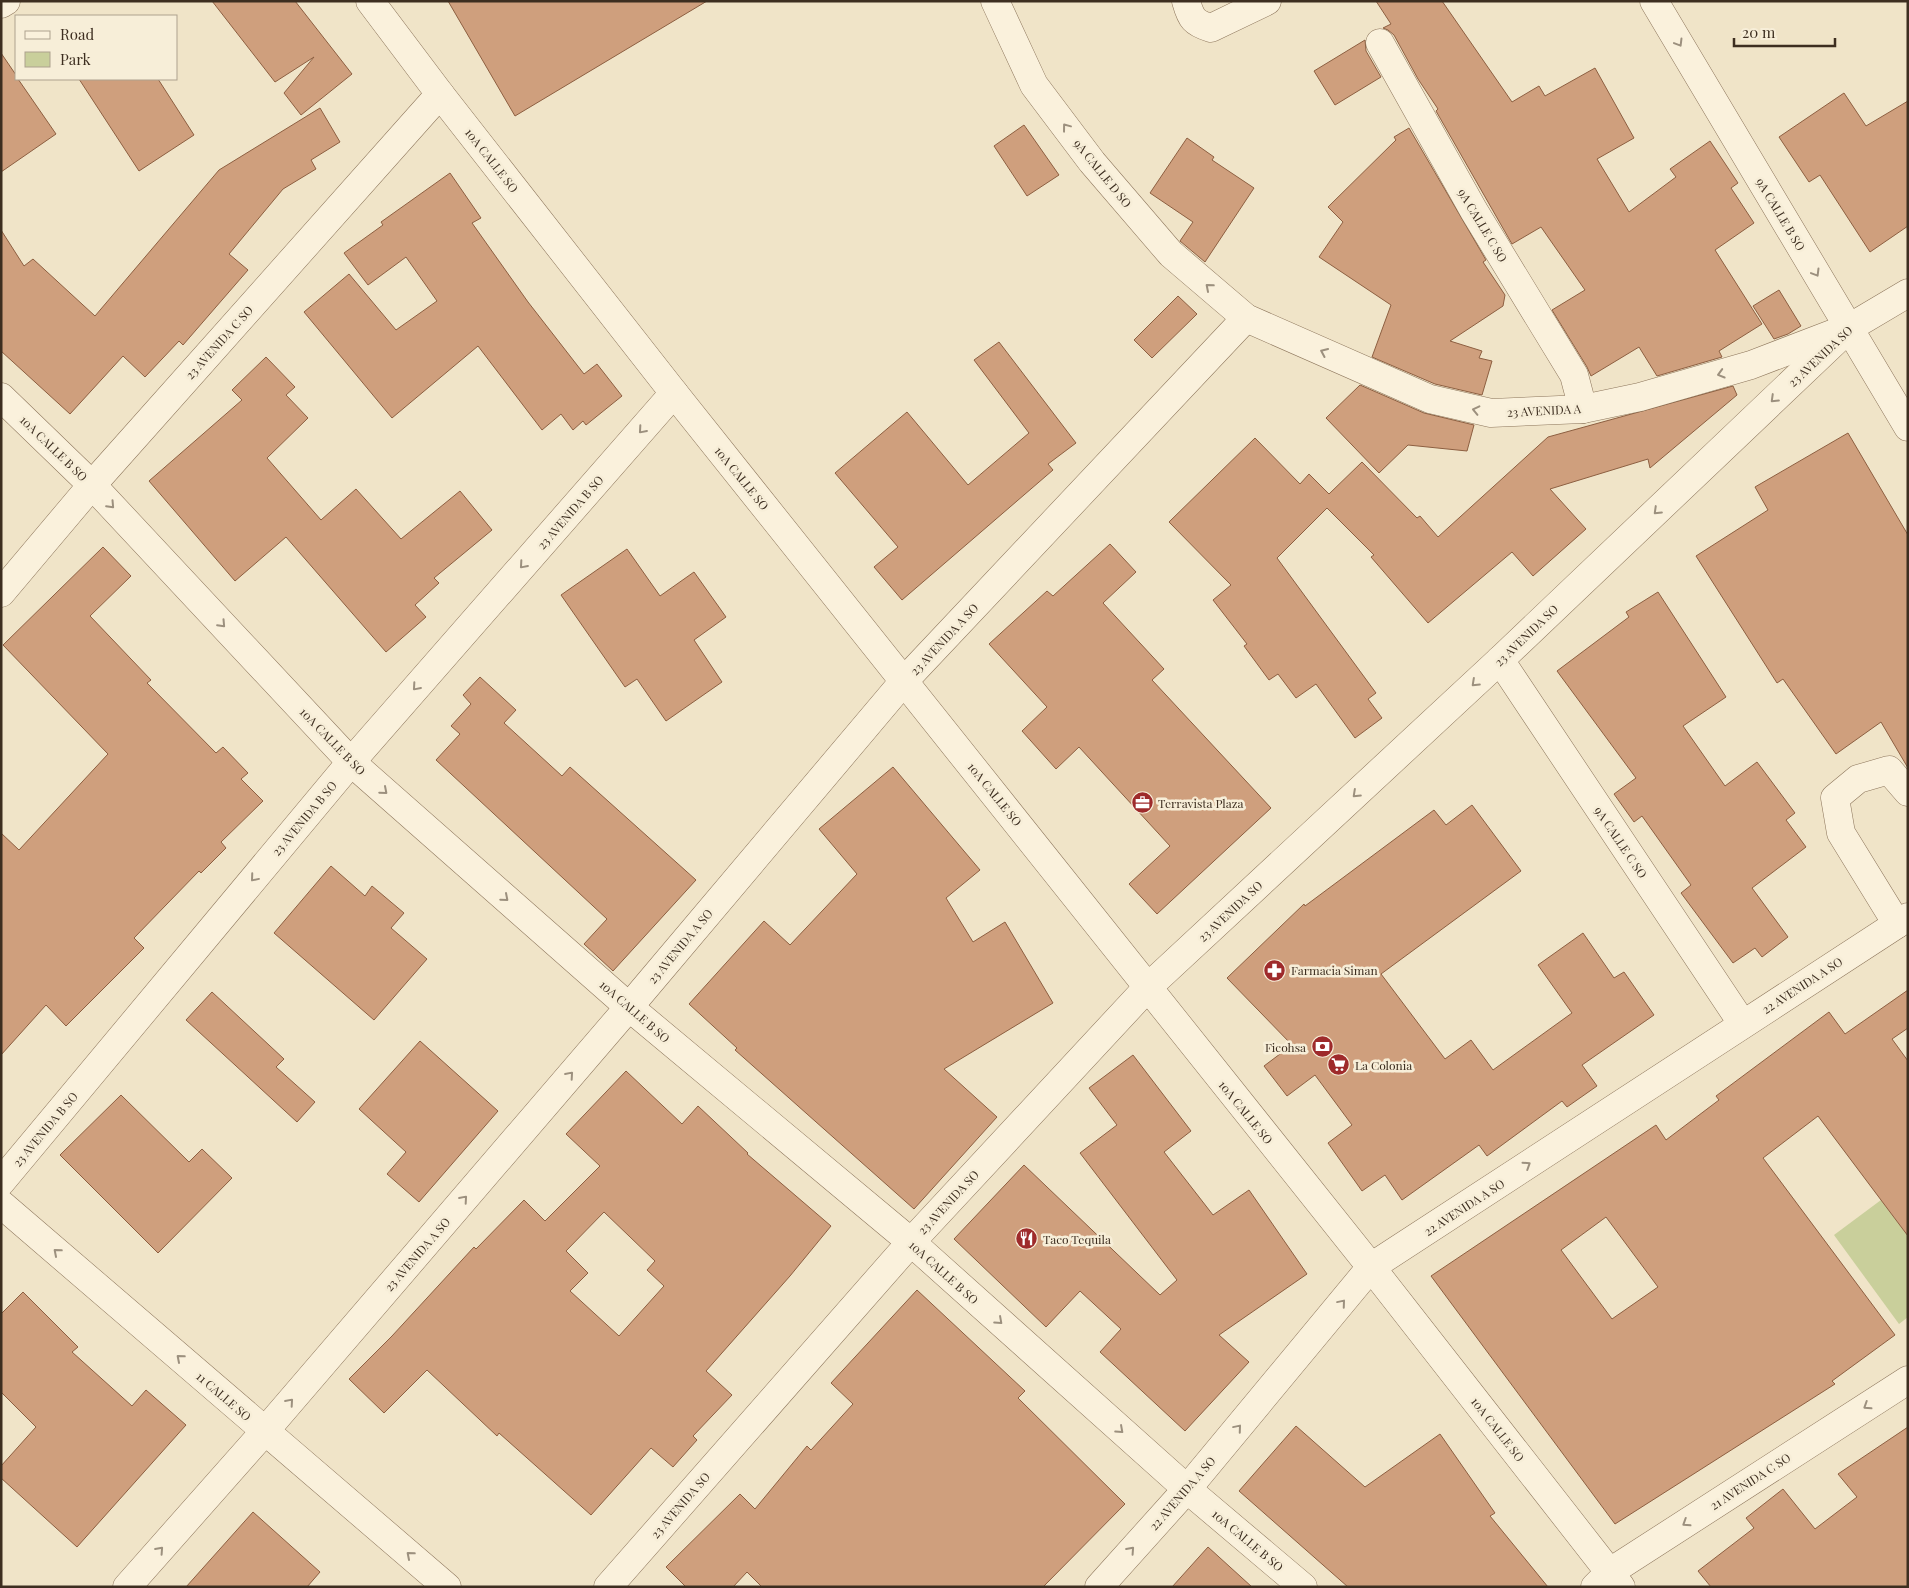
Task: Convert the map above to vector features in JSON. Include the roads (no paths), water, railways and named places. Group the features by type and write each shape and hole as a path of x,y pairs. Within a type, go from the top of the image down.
{"street":[{"path":"1,4 6,1"},
{"name":"10A CALLE SO","path":"370,1 440,94 674,393 1371,1268 1609,1582"},
{"name":"9A CALLE D SO","path":"995,1 1034,85 1092,162 1171,254 1246,318"},
{"path":"1186,1 1190,15 1198,24 1211,28 1267,1"},
{"name":"9A CALLE B SO","path":"1654,1 1908,427"},
{"name":"9A CALLE C SO","path":"1380,43 1474,210 1574,375 1583,409"},
{"name":"23 AVENIDA C SO","path":"1,593 92,485 440,94"},
{"name":"23 AVENIDA SO","path":"608,1587 911,1242 1147,988 1500,660 1849,328 1908,293"},
{"name":"23 AVENIDA A","path":"1246,318 1430,399 1491,413 1583,409 1640,397 1751,365 1849,328"},
{"name":"23 AVENIDA A SO","path":"127,1587 265,1431 629,1007 904,681 1246,318"},
{"name":"23 AVENIDA B SO","path":"1,1182 351,762 674,393"},
{"name":"10A CALLE B SO","path":"1,397 92,485 351,762 629,1007 911,1242 1187,1489 1303,1587"},
{"name":"9A CALLE C SO","path":"1500,660 1742,1023"},
{"path":"1902,921 1842,833 1835,798 1858,779 1889,770 1908,792"},
{"name":"22 AVENIDA A SO","path":"1099,1587 1187,1489 1371,1268 1742,1023 1902,921"},
{"name":"11 CALLE SO","path":"1,1204 447,1587"},
{"name":"21 AVENIDA C SO","path":"1609,1582 1908,1380"}],"place":[{"name":"Terravista Plaza","path":"1142,803"},
{"name":"Farmacia Siman","path":"1275,970"},
{"name":"Ficohsa","path":"1322,1047"},
{"name":"La Colonia","path":"1339,1065"},
{"name":"Taco Tequila","path":"1027,1239"}]}
